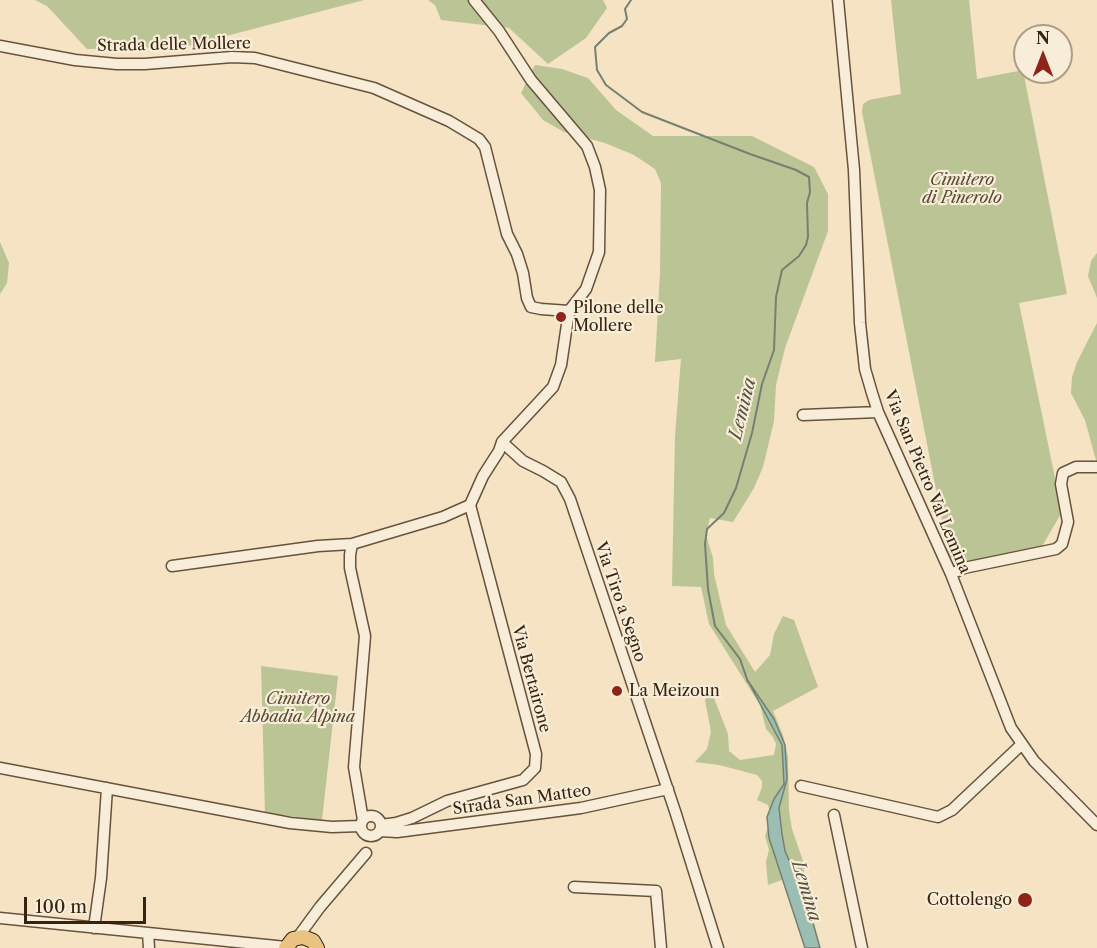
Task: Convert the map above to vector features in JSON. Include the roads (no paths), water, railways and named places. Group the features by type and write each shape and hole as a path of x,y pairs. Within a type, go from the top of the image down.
{"main road":[{"path":"286,948 298,937 309,938 318,946"}],"street":[{"path":"172,566 318,546 352,544 443,517 470,506 502,442 553,387 561,365 569,311 586,289 599,252 600,190 587,146 531,80 499,31 474,0"},
{"name":"Via San Pietro Val Lemina","path":"838,0 854,170 860,323 865,369 878,412 951,574 1002,708 1021,745 1097,825"},
{"name":"Strada delle Mollere","path":"0,46 75,60 117,64 232,57 255,58 374,88 440,116 479,139 485,147 507,234 517,254 531,307 569,311"},
{"path":"803,416 878,412"},
{"name":"Via Tiro a Segno","path":"502,442 523,461 561,482 570,499 668,789 718,948"},
{"path":"951,574 964,567 1056,549 1062,544 1068,522 1061,484 1064,473 1076,467 1097,467"},
{"name":"Via Bertairone","path":"379,830 412,818 447,801 523,780 535,768 536,754 470,506"},
{"path":"352,544 350,568 365,636 354,767 363,827 369,846 366,853"},
{"path":"801,786 938,817 952,810 1021,745"},
{"path":"0,768 290,823 363,827 371,836 379,830"},
{"path":"94,928 101,878 107,788"},
{"name":"Strada San Matteo","path":"379,830 397,832 581,808 668,789"},
{"path":"834,815 862,948"},
{"path":"298,937 315,913 366,853 379,830 378,819 372,816 366,817 363,827"},
{"path":"574,887 656,891 661,948"},
{"path":"315,913 318,946"},
{"path":"0,918 286,948"},
{"path":"148,933 149,948"}],"water":[{"path":"748,681 774,719 785,745 787,779 779,808 782,834 785,851 807,901 820,948 805,948 769,838 767,817 774,799 784,784 782,745"}],"waterway":[{"name":"Lemina","path":"631,0 625,9 627,19 622,26 609,33 595,47 597,70 606,85 642,112 796,170 809,177 806,245 799,256 782,270 776,297 774,350 762,384 752,433 736,488 724,513 707,529 705,544 708,589 715,626 740,659 748,682"}],"place":[{"name":"Pilone delle Mollere","path":"561,317"},
{"name":"La Meizoun","path":"617,691"},
{"name":"Cottolengo","path":"1025,900"}],"park label":[{"name":"Cimitero di Pinerolo","path":"962,189"},
{"name":"Cimitero Abbadia Alpina","path":"298,708"}]}
